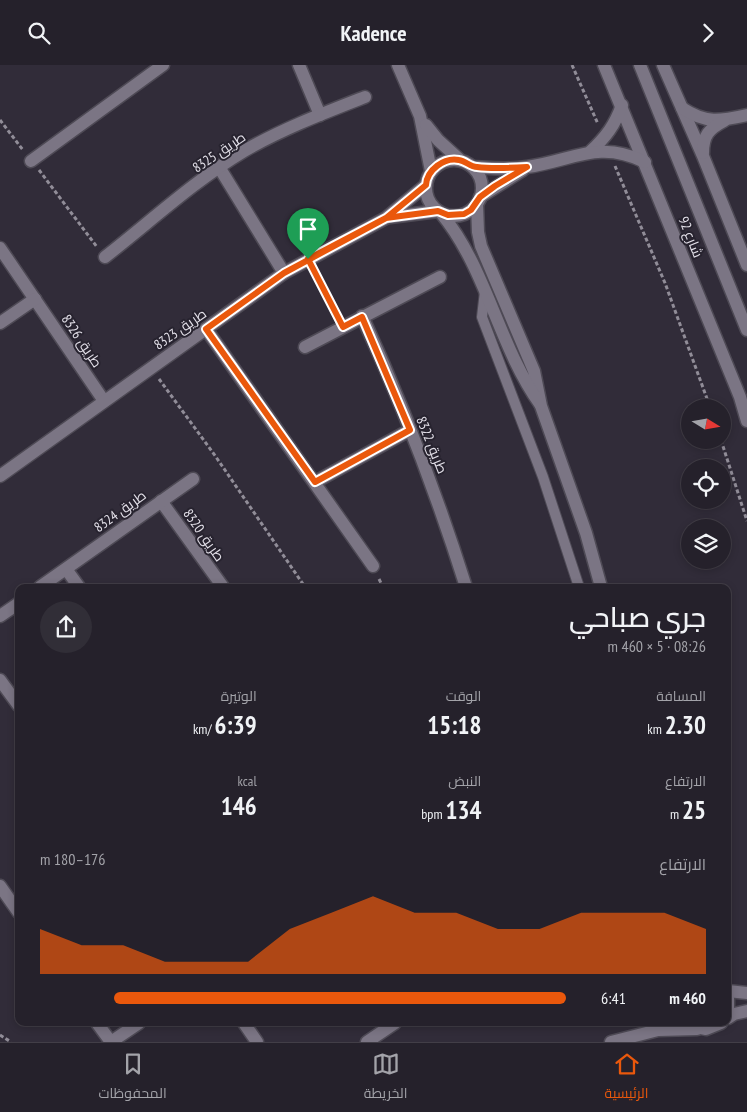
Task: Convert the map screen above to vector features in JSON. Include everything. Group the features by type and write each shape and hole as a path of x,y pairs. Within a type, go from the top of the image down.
{"street":[{"path":"31,161 162,65"},
{"path":"299,65 320,115"},
{"path":"398,65 420,116 431,171"},
{"name":"شارع 92","path":"604,65 740,397 747,421"},
{"name":"شارع 92","path":"640,65 747,330"},
{"path":"663,65 703,155 747,265"},
{"name":"طريق 8325","path":"105,257 219,167 270,137 365,97"},
{"path":"590,151 604,139 615,124 622,105"},
{"path":"682,108 702,119 725,120 747,115"},
{"path":"420,116 438,140 460,160 473,167 527,167 590,151 628,153 645,162"},
{"path":"703,155 703,141 706,134 711,128 725,120"},
{"path":"460,160 444,162 431,171 426,178 428,197 464,243 522,375 541,406"},
{"path":"219,167 284,273"},
{"path":"473,167 481,181 478,232 481,246 534,371 541,406 582,524 599,584"},
{"path":"440,212 448,215 464,214 479,200 527,167"},
{"name":"طريق 8323","path":"0,476 284,273 386,218 426,185"},
{"name":"طريق 8323","path":"386,218 440,212"},
{"name":"طريق 8326","path":"0,248 104,401"},
{"path":"305,347 440,277"},
{"path":"0,323 35,299"},
{"name":"طريق 8322","path":"362,317 441,507 465,584"},
{"path":"206,329 373,566"},
{"path":"315,482 410,430"},
{"name":"طريق 8324","path":"44,584 193,479"},
{"name":"طريق 8320","path":"161,501 221,584"},
{"path":"66,569 77,584"},
{"path":"0,616 15,606"},
{"path":"0,680 15,701"},
{"path":"0,886 15,907"},
{"path":"731,991 747,993"},
{"path":"731,1016 747,1011"},
{"path":"99,1026 111,1042 135,1026"},
{"path":"246,1026 258,1042"},
{"path":"367,1042 388,1026"},
{"path":"616,1040 643,1026"},
{"path":"616,1040 658,1030 692,1026 716,1026"}],"lane":[{"path":"486,291 482,317 543,477 578,584"}],"path":[{"path":"572,65 604,139"},
{"path":"0,120 105,257"},
{"path":"608,151 665,283 707,399"},
{"path":"308,259 343,327"},
{"path":"151,368 216,457 303,584"},
{"path":"724,449 747,521"},
{"path":"0,1035 11,1042"}],"route":[{"path":"308,259 343,327 362,317 385,367 410,430 315,482 206,329 284,273 308,259 386,218 438,211 448,215 457,216 464,214 477,204 480,197 527,167 491,169 473,167 460,160 444,162 431,171 426,178 426,185 396,211 308,259"}]}
